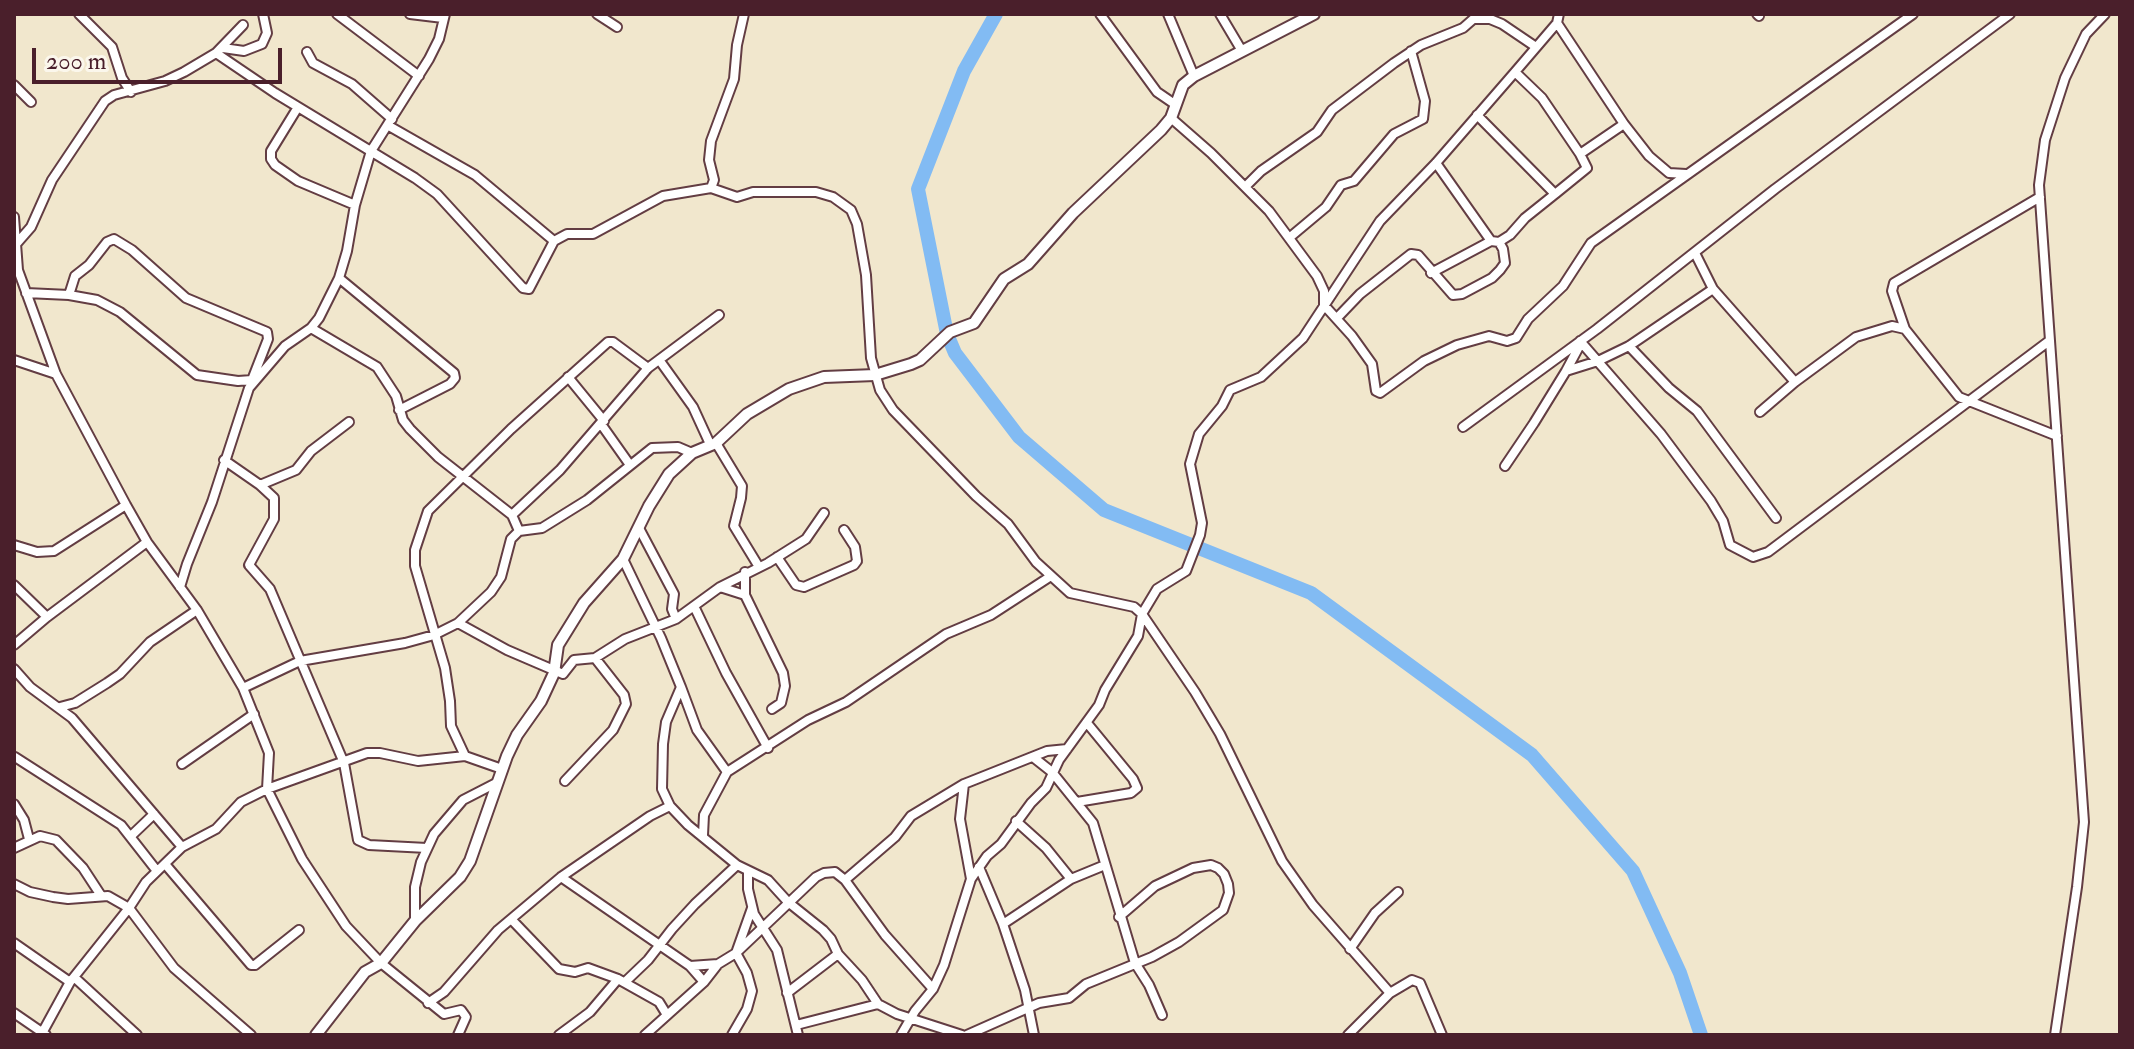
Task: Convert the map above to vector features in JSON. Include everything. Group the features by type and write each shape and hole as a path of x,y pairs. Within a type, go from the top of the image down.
{"street":[{"path":"79,14 112,47 122,78 131,92"},
{"path":"220,51 244,51 262,44 267,33 263,14"},
{"path":"337,14 419,76"},
{"path":"251,384 285,346 311,328 339,278 371,151 436,46 444,16 410,14"},
{"path":"597,14 617,27"},
{"path":"711,188 714,180 709,160 711,141 734,79 744,14"},
{"path":"1100,14 1157,92 1176,105"},
{"path":"1168,14 1194,76"},
{"path":"1220,14 1242,51"},
{"path":"316,1035 365,972 381,963 415,921 460,877 470,861 517,735 541,701 554,673 558,645 569,624 609,571 623,559 659,487 692,453 713,443 747,414 807,381 836,376 875,375 920,360 948,334 974,323 1004,279 1028,264 1073,213 1171,118 1183,85 1194,76 1314,14"},
{"path":"1171,118 1269,211 1317,276 1324,291 1324,305 1372,364 1376,391 1380,393 1424,361 1457,345 1489,336 1511,340 1563,286 1591,243 1913,14"},
{"path":"1463,427 1580,342 1775,189 2010,14"},
{"path":"2055,1035 2084,822 2040,197 2043,150 2051,118 2073,57 2086,34 2105,14"},
{"path":"1245,187 1261,171 1317,132 1332,110 1411,51 1436,37 1451,34 1476,17 1502,24 1536,47"},
{"path":"901,1035 933,989 953,941 971,879 1046,788 1052,772 1087,723 1138,636 1142,614 1157,589 1186,571 1202,523 1190,464 1199,434 1222,406 1230,390 1261,377 1303,338 1374,229 1436,163 1558,18 1624,124 1662,169 1669,173 1686,174"},
{"path":"17,243 31,227 47,188 105,101 114,95 174,78 220,51 243,25"},
{"path":"220,51 298,107 437,194 523,288 529,289 554,241 567,234 593,234 663,196 711,188 737,197 753,192 816,192 833,197 851,210 857,224 866,275 868,343 875,375 880,390 901,421 1008,524 1036,562 1070,593 1134,607 1142,614 1220,734 1282,861 1313,905 1390,993"},
{"path":"1289,238 1326,207 1341,185 1354,181 1394,134 1423,119 1425,101 1411,51"},
{"path":"307,52 313,63 352,84 391,122 475,175 554,241"},
{"path":"1431,273 1495,241 1587,168 1542,98 1515,72"},
{"path":"14,85 31,102"},
{"path":"298,107 271,151 271,159 298,181 355,205"},
{"path":"1477,115 1555,194"},
{"path":"1580,154 1624,124"},
{"path":"1337,318 1360,294 1411,254 1418,255 1453,295 1462,294 1492,278 1500,270 1505,255 1436,163"},
{"path":"2040,197 1894,283 1892,291 1905,329 1959,397 2057,436"},
{"path":"14,217 16,272 56,374 147,542 197,610 243,688 269,753 267,789 302,859 346,926 381,963 444,1014 461,1010 466,1017 458,1035"},
{"path":"69,295 75,276 89,265 107,242 114,239 132,250 186,298 267,332 268,339 180,587"},
{"path":"1695,253 1713,289 1795,382"},
{"path":"339,278 454,373 455,378 450,384 399,410"},
{"path":"1566,371 1598,361 1629,346 1713,289"},
{"path":"26,293 97,300 116,309 197,375 251,384"},
{"path":"512,515 560,470 648,368 719,315"},
{"path":"1760,412 1795,382 1863,333 1892,326 1905,329"},
{"path":"311,328 377,367 396,396 403,420 421,442 512,515 519,531"},
{"path":"1580,342 1661,434 1711,501 1723,521 1730,545 1753,557 1768,552 2049,341"},
{"path":"465,756 451,726 445,668 415,566 415,550 428,511 608,342 613,342 648,368"},
{"path":"1505,466 1566,371 1580,342"},
{"path":"1629,346 1669,388 1697,411 1776,518"},
{"path":"14,360 56,374"},
{"path":"660,361 742,486 734,526 759,567"},
{"path":"568,377 630,465"},
{"path":"260,485 296,470 311,451 349,422"},
{"path":"243,688 300,661 405,643 434,635 458,623 491,592 501,577 511,539 519,531 542,528 587,500 652,448 685,448 692,453"},
{"path":"224,460 274,498 274,519 249,565 270,589 344,763 358,840 369,845 427,848"},
{"path":"14,545 37,552 54,551 126,505"},
{"path":"458,623 554,673 563,674 574,660 595,658 625,639 676,619 720,587 777,557 806,539 824,513"},
{"path":"639,528 674,594 672,609 676,619"},
{"path":"777,557 796,585 804,587 857,561 855,547 844,530"},
{"path":"14,645 147,542"},
{"path":"623,559 656,628 697,730 727,772"},
{"path":"745,572 745,595 784,677 781,703 772,709"},
{"path":"703,835 704,815 727,772 808,720 846,702 946,634 991,615 1051,576"},
{"path":"14,585 47,617"},
{"path":"720,587 745,595"},
{"path":"694,606 726,673 768,748"},
{"path":"60,707 75,703 120,674 150,642 197,610"},
{"path":"565,781 613,730 626,704 624,695 595,658"},
{"path":"14,669 30,687 72,718 182,847"},
{"path":"681,687 666,722 663,744 662,789 670,806 737,865 768,880 788,902 823,930 878,1004 964,1035 1048,1000 1069,998 1086,984 1152,957 1179,942 1218,915 1228,901 1228,884 1218,868 1211,865 1193,868 1155,886 1119,917"},
{"path":"72,718 75,703"},
{"path":"182,764 254,714"},
{"path":"1077,802 1131,793 1137,788 1087,723"},
{"path":"845,880 895,837 911,816 964,784 1033,757 1067,749"},
{"path":"14,1013 44,1034 72,980 161,867 182,847 216,829 241,802 267,789 367,753 418,761 465,756 502,769"},
{"path":"15,757 112,818 132,835 251,965 299,930"},
{"path":"1033,757 1052,772 1093,823 1135,963 1162,1015"},
{"path":"415,921 415,887 427,848 446,817 463,800 498,782"},
{"path":"964,784 960,819 971,879"},
{"path":"14,804 24,820 29,839"},
{"path":"428,1003 444,992 498,930 561,877 650,816 670,806"},
{"path":"132,835 154,814"},
{"path":"688,825 704,815"},
{"path":"1016,821 1046,848 1071,879"},
{"path":"14,848 40,836 56,840 83,868 100,894"},
{"path":"559,1035 590,1012 737,865"},
{"path":"1003,924 1071,879 1105,865"},
{"path":"979,867 1003,924 1025,990 1034,1035"},
{"path":"748,872 752,908 777,950 798,1035"},
{"path":"645,1035 704,982 718,964 736,953 788,902 824,873 835,872 845,880 885,935 933,989"},
{"path":"561,877 690,966 704,982"},
{"path":"14,884 30,892 53,897 68,899 100,894 114,898 129,908 174,968 251,1035"},
{"path":"1350,949 1375,913 1398,892"},
{"path":"732,1035 747,1009 752,991 736,953 752,908"},
{"path":"512,920 559,969 575,972 588,968 622,980 659,1002 667,1015"},
{"path":"14,943 72,980 137,1035"},
{"path":"787,993 838,954"},
{"path":"690,966 718,964"},
{"path":"1348,1035 1390,993 1412,980 1416,980 1442,1035"},
{"path":"444,992 444,1014"},
{"path":"796,1025 878,1004"}],"waterway":[{"path":"996,14 964,71 918,189 947,334 955,353 1019,437 1104,510 1311,593 1532,755 1633,871 1680,973 1701,1035"}]}
